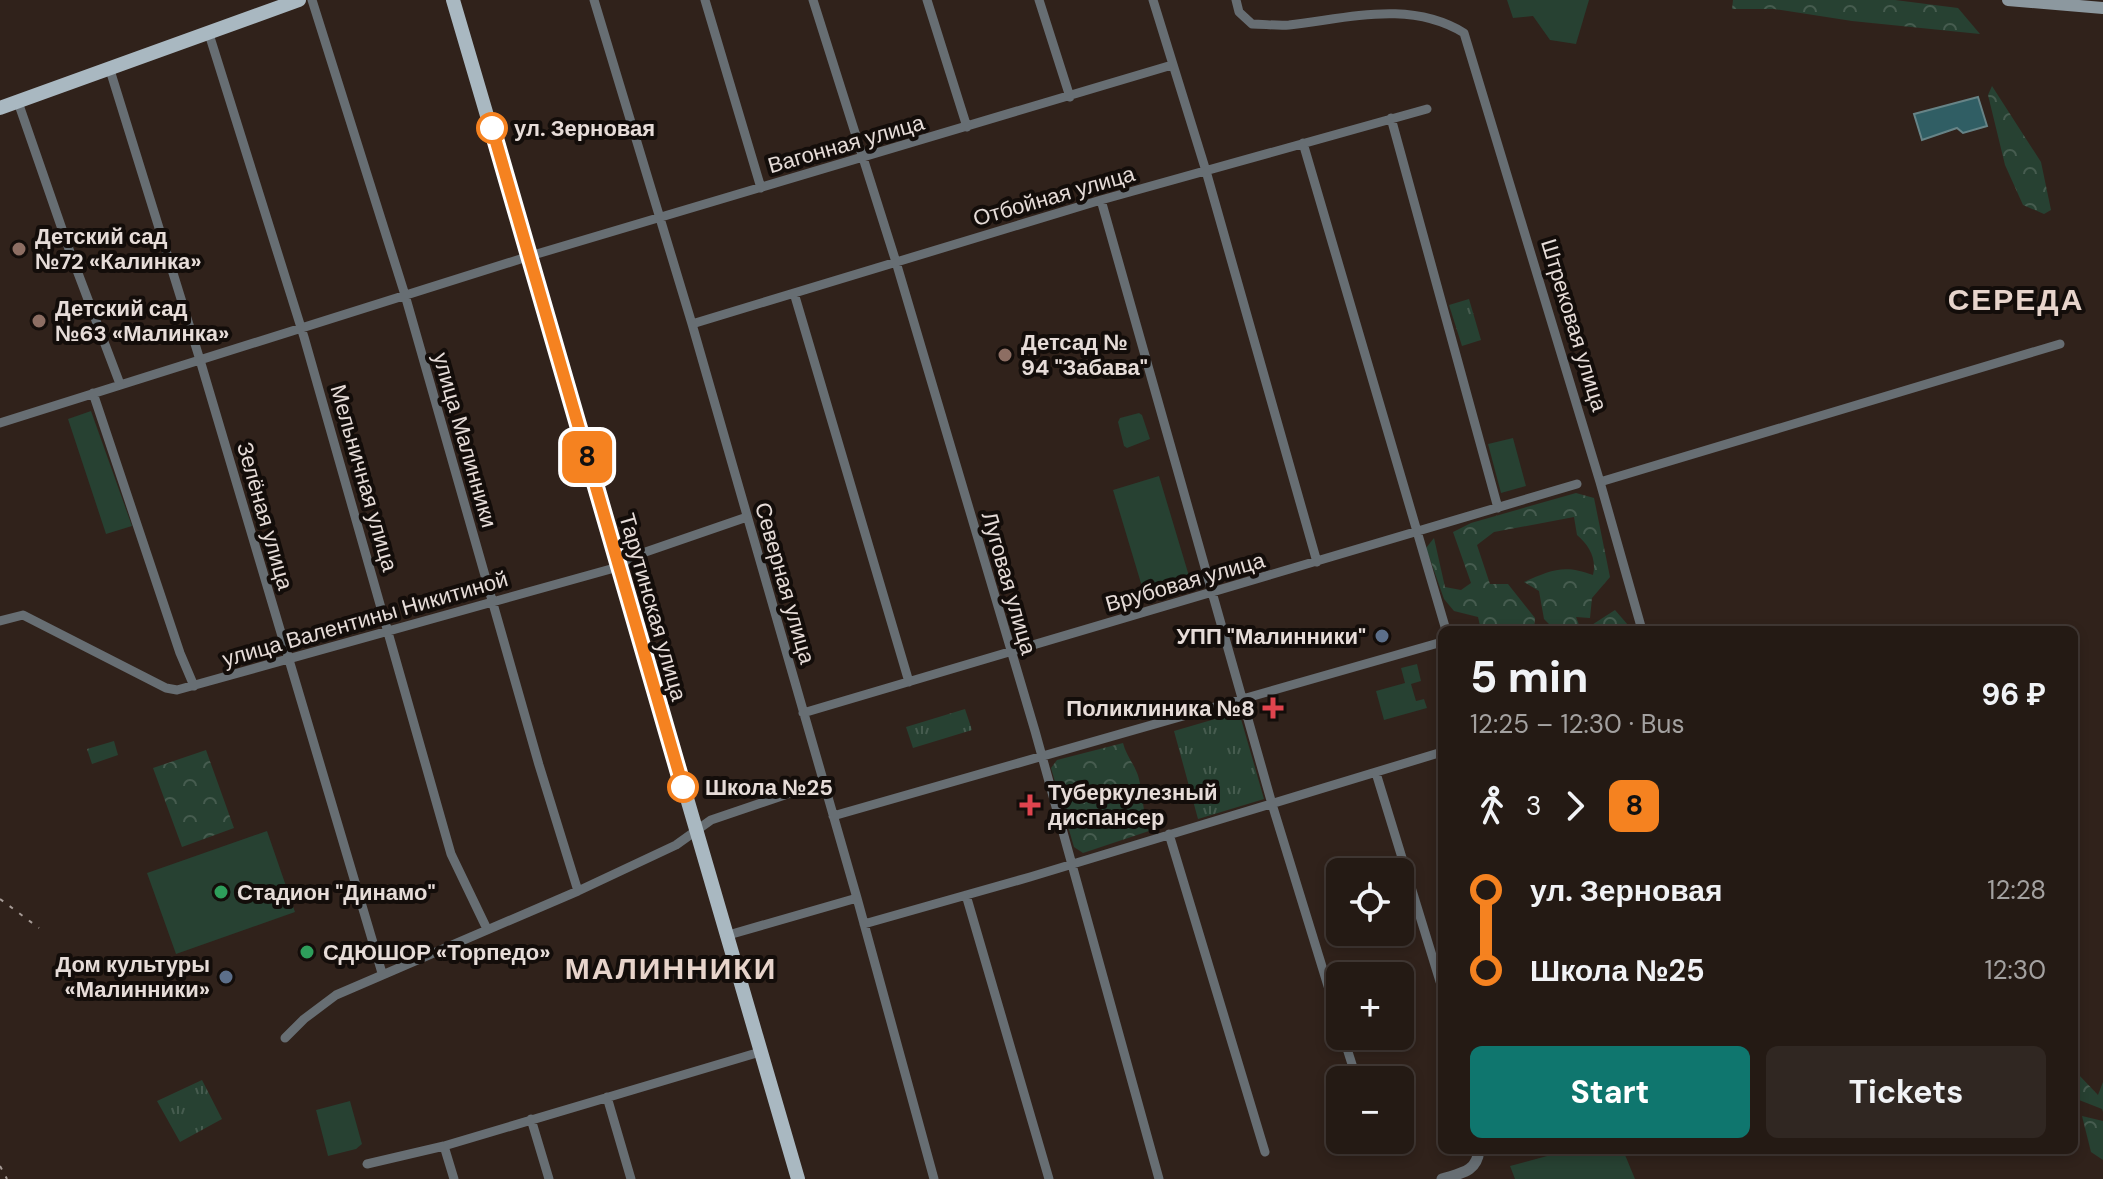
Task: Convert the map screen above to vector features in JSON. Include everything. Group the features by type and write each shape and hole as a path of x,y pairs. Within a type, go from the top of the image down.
{"main road":[{"path":"0,108 299,0"},
{"name":"Тарутинская улица","path":"453,0 798,1179"},
{"path":"2008,0 2103,8"}],"street":[{"name":"улица Малинники","path":"312,0 405,295 491,601 578,891"},
{"name":"Северная улица","path":"594,0 692,324 857,898 934,1179"},
{"path":"705,0 761,188"},
{"name":"Луговая улица","path":"813,0 896,262 1042,757 1159,1179"},
{"path":"927,0 967,127"},
{"path":"1039,0 1070,97"},
{"path":"1153,0 1206,171 1317,562"},
{"name":"Штрековая улица","path":"1236,0 1239,12 1252,24 1289,25 1384,4 1440,15 1464,33 1641,626"},
{"name":"Мельничная улица","path":"209,34 301,328 451,854 487,929"},
{"name":"Вагонная улица","path":"0,423 530,256 1172,65"},
{"name":"Зелёная улица","path":"110,70 200,360 382,973"},
{"path":"18,102 120,384"},
{"name":"Отбойная улица","path":"692,324 1101,200 1427,109"},
{"path":"1391,118 1498,508"},
{"path":"1303,143 1445,626"},
{"path":"1101,200 1272,804 1326,980"},
{"path":"794,293 909,682"},
{"path":"1600,482 2060,344"},
{"path":"93,393 180,653 194,686"},
{"name":"Врубовая улица","path":"803,713 1577,484"},
{"name":"улица Валентины Никитиной","path":"0,621 23,615 166,688 177,690 618,567 631,557 747,517"},
{"path":"833,816 1438,643"},
{"path":"864,924 1438,753"},
{"path":"1376,773 1438,975"},
{"path":"285,1038 336,995 382,973 578,891 676,845 711,820 823,782"},
{"path":"1169,834 1265,1152"},
{"path":"966,895 1049,1179"},
{"path":"725,936 857,898"},
{"path":"367,1164 444,1146 760,1052"},
{"path":"607,1097 631,1179"},
{"path":"531,1119 549,1179"},
{"path":"444,1146 454,1179"},
{"path":"1442,1179 1469,1171 1478,1156"}],"green space":[{"path":"1507,0 1589,0 1576,44 1550,40 1533,16 1513,18"},
{"path":"1733,0 1895,0 1958,8 1980,34 1852,21 1774,9 1732,9"},
{"path":"1992,86 2041,162 2051,210 2044,214 2023,205 2005,165 1988,95"},
{"path":"1469,299 1481,340 1462,346 1449,305"},
{"path":"91,411 132,526 106,534 68,419"},
{"path":"1139,413 1150,439 1127,448 1118,422 1120,418"},
{"path":"1513,438 1526,486 1501,493 1488,444"},
{"path":"1159,476 1192,586 1146,600 1113,490"},
{"path":"1576,493 1594,498 1610,577 1592,598 1590,618 1576,617 1579,626 1551,626 1544,619 1539,591 1524,582 1566,569 1593,575 1593,558 1577,535 1574,517 1494,532 1477,545 1490,584 1508,584 1535,618 1534,626 1480,626 1478,617 1454,611 1444,599 1426,548 1434,538 1445,587 1461,590 1471,583 1453,532 1471,523"},
{"path":"1615,610 1628,625 1628,626 1590,626"},
{"path":"1417,664 1421,681 1411,684 1416,701 1424,699 1427,708 1384,720 1376,691 1405,683 1401,668"},
{"path":"965,709 972,730 913,748 906,727"},
{"path":"1239,712 1264,799 1198,819 1174,731"},
{"path":"114,741 118,755 92,764 87,749"},
{"path":"1123,743 1139,779 1149,831 1083,853 1074,847 1051,768 1057,760"},
{"path":"206,750 234,828 182,847 153,768"},
{"name":"Стадион \"Динамо\"","path":"267,831 295,912 176,954 147,873"},
{"path":"2078,1074 2098,1095 2103,1082 2103,1112 2078,1100"},
{"path":"202,1080 222,1119 180,1142 157,1101"},
{"path":"350,1101 362,1144 356,1149 328,1156 316,1110"},
{"path":"2082,1116 2103,1121 2103,1160 2091,1152"},
{"path":"1554,1154 1625,1154 1635,1179 1515,1179 1510,1166"}],"water":[{"path":"1978,97 1987,126 1963,133 1957,128 1922,140 1914,114"}],"railway":[{"path":"0,899 39,928"},
{"path":"0,1166 7,1179"}],"bus line":[{"name":"8","path":"492,128 683,787"}],"place":[{"name":"ул. Зерновая","path":"492,128"},
{"name":"Детский сад №72 «Калинка»","path":"19,249"},
{"name":"Детский сад №63 «Малинка»","path":"39,321"},
{"name":"Детсад № 94 \"Забава\"","path":"1005,355"},
{"name":"УПП \"Малинники\"","path":"1382,636"},
{"name":"Поликлиника №8","path":"1273,708"},
{"name":"Школа №25","path":"683,787"},
{"name":"Туберкулезный диспансер","path":"1030,805"},
{"name":"Стадион \"Динамо\"","path":"221,892"},
{"name":"СДЮШОР «Торпедо»","path":"307,952"},
{"name":"Дом культуры «Малинники»","path":"226,977"}],"district":[{"name":"СЕРЕДА","path":"2016,299"},
{"name":"МАЛИННИКИ","path":"671,968"}]}
